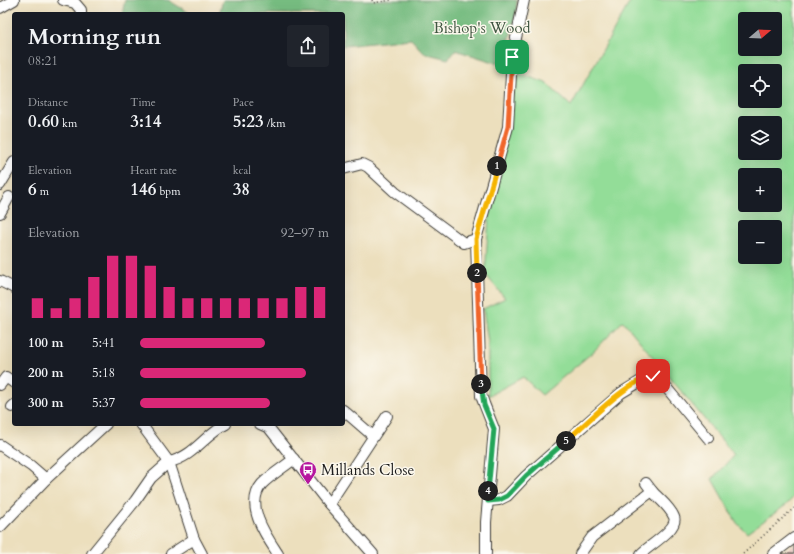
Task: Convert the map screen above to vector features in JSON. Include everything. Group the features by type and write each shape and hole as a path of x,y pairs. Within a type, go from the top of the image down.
{"street":[{"path":"0,8 14,0"},
{"path":"63,0 75,3 81,12"},
{"path":"486,554 488,501 494,429 481,396 476,239 508,127 512,57 524,0"},
{"path":"345,168 362,164 368,167 395,192 464,243 476,239"},
{"path":"0,185 12,165"},
{"path":"0,213 9,197"},
{"path":"0,281 12,287"},
{"path":"488,501 499,500 507,496 526,476 621,393 646,378 653,376 660,380 708,438"},
{"path":"345,412 373,436"},
{"path":"329,504 387,416"},
{"path":"0,527 46,479 104,426"},
{"path":"142,426 169,462 194,539 202,554"},
{"path":"92,554 135,502 151,478 169,462 183,458 216,429 222,426"},
{"path":"264,426 269,428 329,504 373,554"},
{"path":"0,445 31,466 46,479"},
{"path":"278,554 260,523 254,500 262,485 294,459"},
{"path":"580,554 592,537 649,487 672,514 675,519 675,523 666,533 641,554"},
{"path":"773,554 794,538"},
{"path":"171,554 194,539"}],"path":[{"path":"372,0 373,3 392,0"},
{"path":"744,554 794,508"}],"green space":[{"path":"125,0 168,0 188,12 122,12"},
{"name":"Bishop's Wood","path":"223,0 517,0 516,14 505,56 497,63 455,50 448,59 424,53 411,39 345,46 345,12 220,12"},
{"path":"631,0 794,0 794,497 786,505 747,533 737,523 712,479 734,455 623,321 594,351 542,395 523,377 488,396 488,342 483,309 505,298 485,274 489,216 516,72 546,83 571,106"}],"building":[{"path":"794,544 794,554 781,554"}],"place":[{"name":"Millands Close","path":"308,485"}],"route":[{"path":"512,57 508,127 476,239 481,396 494,429 488,501 499,500 507,496 526,476 621,393 646,378 653,376"}]}
